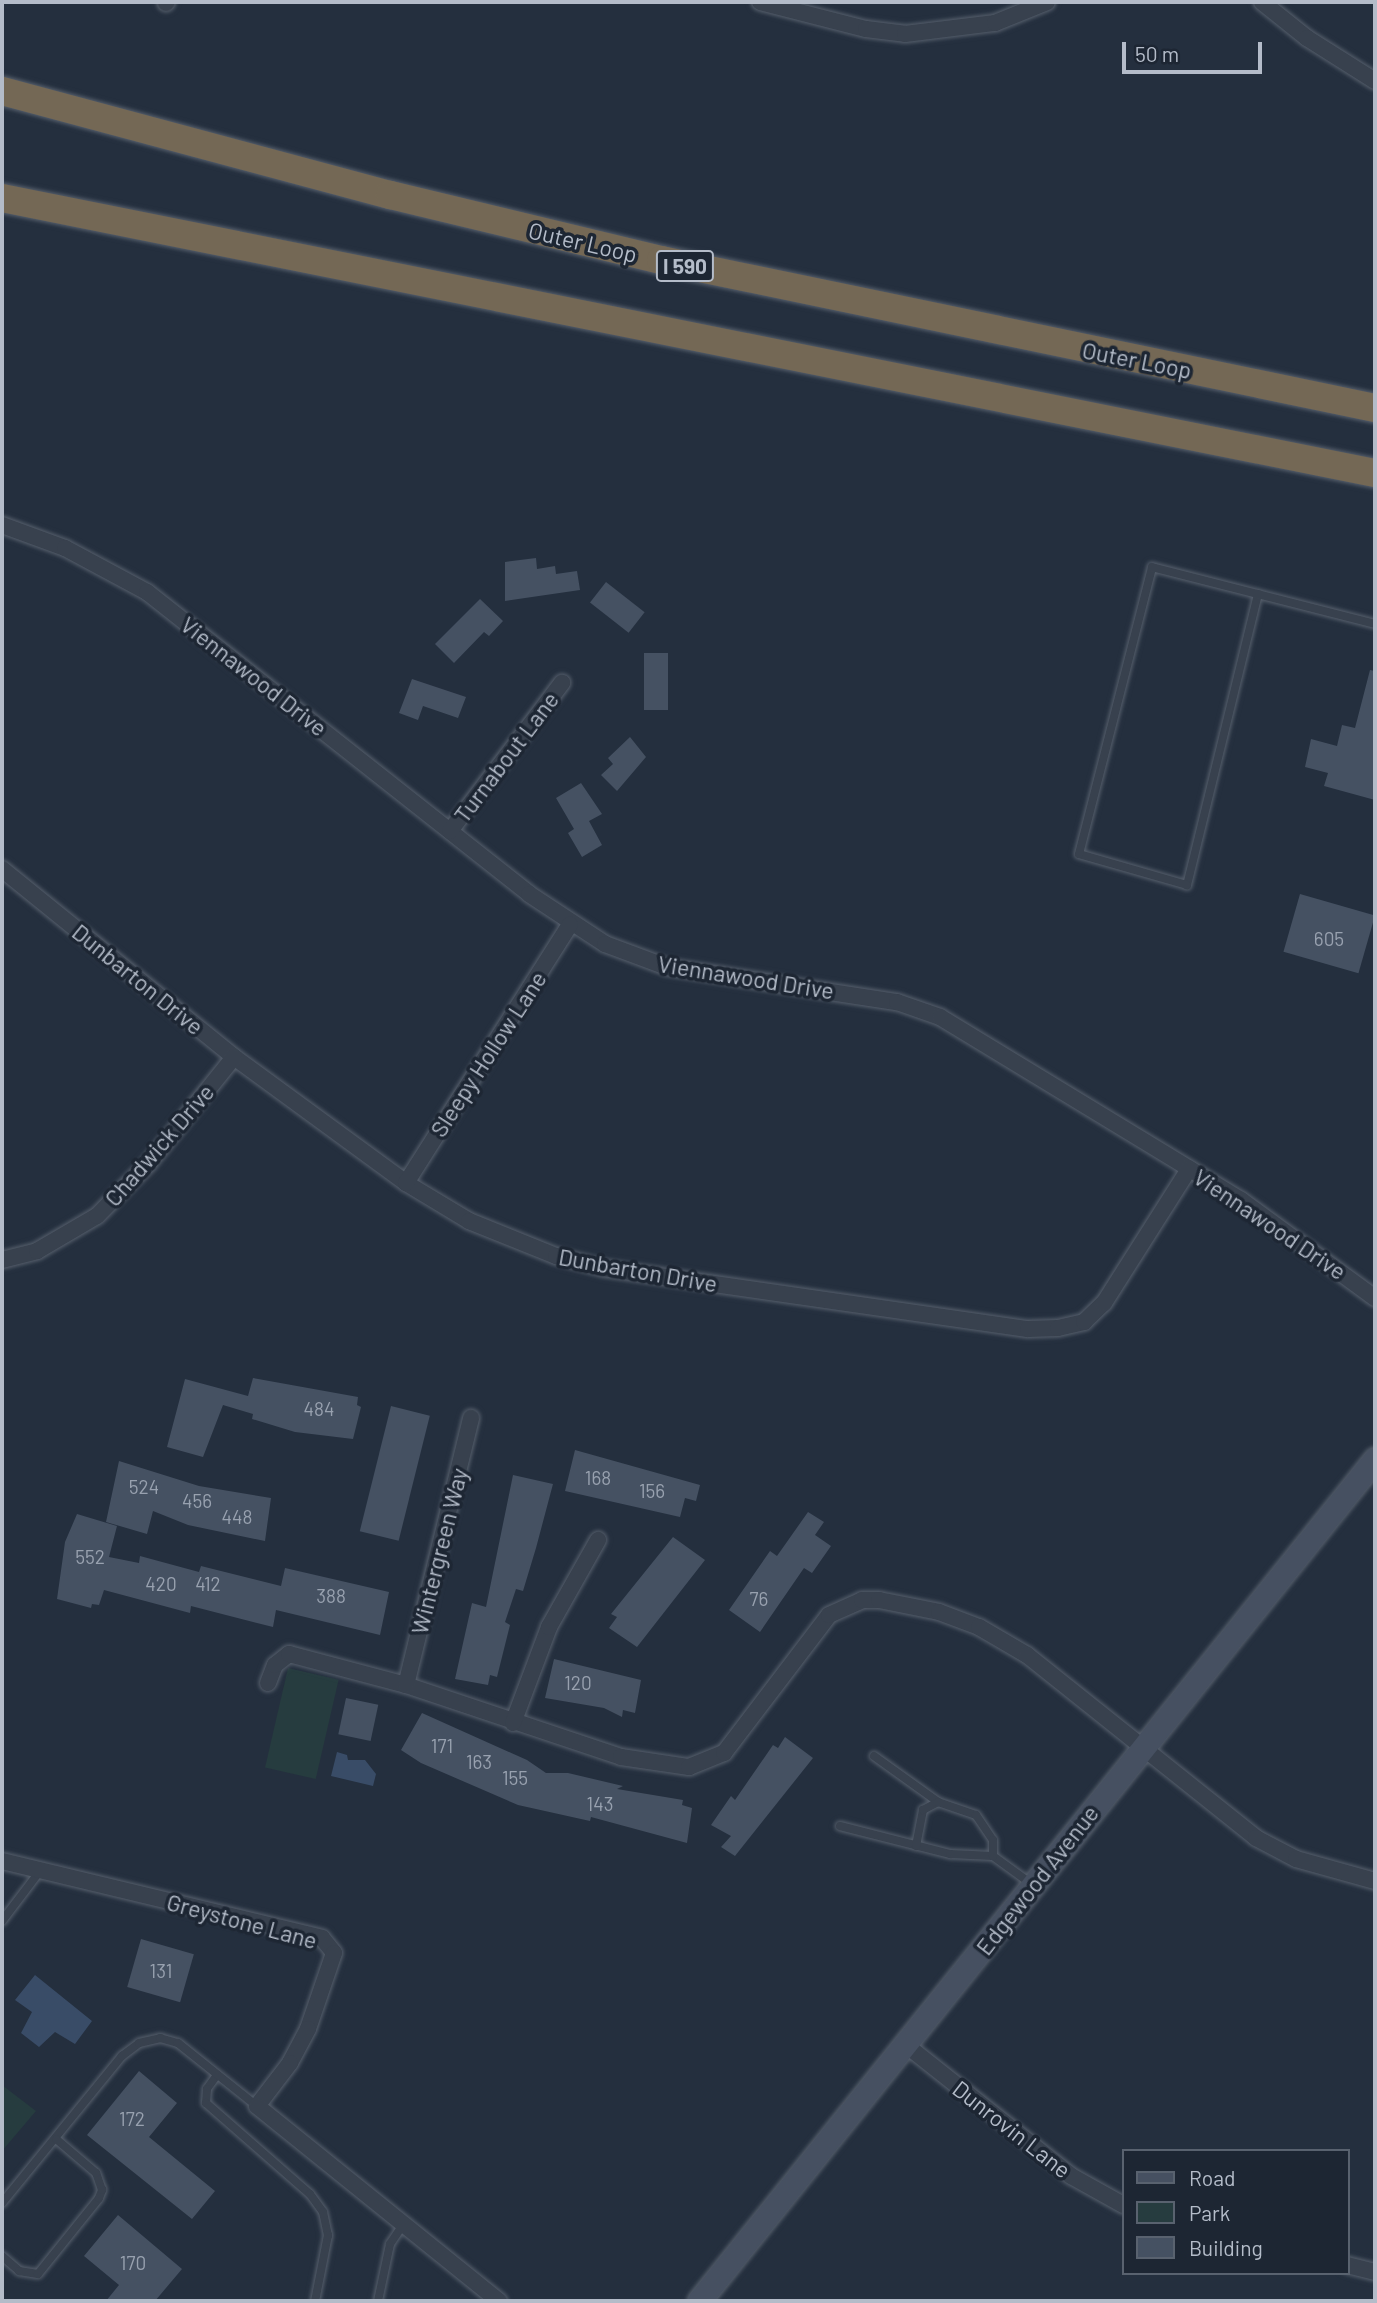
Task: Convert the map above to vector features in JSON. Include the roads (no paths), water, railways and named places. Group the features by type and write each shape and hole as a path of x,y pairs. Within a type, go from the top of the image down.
{"highway":[{"name":"Outer Loop","path":"2,91 390,195 661,260 1375,408"},
{"path":"2,198 1375,473"}],"street":[{"path":"760,2 866,29 905,34 995,23 1047,2"},
{"path":"1262,2 1307,38 1375,81"},
{"name":"Viennawood Drive","path":"2,525 65,548 146,592 570,925 605,944 667,967 897,1002 940,1017 1298,1238 1375,1298"},
{"name":"Turnabout Lane","path":"450,831 562,683"},
{"name":"Dunbarton Drive","path":"2,869 234,1057 406,1183 514,1241 603,1268 1028,1329 1084,1322 1104,1303 1189,1169"},
{"name":"Sleepy Hollow Lane","path":"406,1183 570,925"},
{"name":"Chadwick Drive","path":"2,1260 37,1251 97,1216 148,1164 234,1057"},
{"name":"Wintergreen Way","path":"406,1685 471,1418"},
{"name":"Edgewood Avenue","path":"699,2301 1375,1459"},
{"path":"513,1723 549,1627 598,1540"},
{"path":"268,1683 275,1665 289,1654 406,1685 621,1757 670,1766 706,1763 738,1737 829,1615 862,1600 879,1600 939,1612 979,1627 1027,1655 1256,1838 1296,1859 1375,1881"},
{"name":"Greystone Lane","path":"2,1861 321,1938 334,1953 308,2029 290,2063 257,2106"},
{"name":"Dunrovin Lane","path":"906,2045 1071,2176 1122,2204"},
{"path":"257,2106 499,2301"},
{"path":"1349,2266 1375,2272"}],"lane":[{"path":"1258,594 1187,885 1079,854 1152,567 1258,594 1375,624"},
{"path":"874,1756 939,1802 976,1815 990,1833 993,1856"},
{"path":"916,1846 923,1810 939,1802"},
{"path":"840,1826 950,1854 993,1856 1033,1885"},
{"path":"2,1921 40,1870"},
{"path":"2,2203 122,2056 139,2043 160,2038 178,2043 257,2106"},
{"path":"217,2074 207,2089 206,2102 310,2194 323,2212 328,2235 316,2301"},
{"path":"2,2256 19,2271 38,2274 99,2198 102,2190 96,2173 56,2139"},
{"path":"378,2301 390,2244 403,2225"}],"water":[{"path":"337,1752 347,1755 348,1760 365,1760 376,1774 373,1786 331,1776"},
{"path":"35,1975 92,2021 75,2044 55,2032 39,2047 21,2033 32,2012 15,2000"}]}
